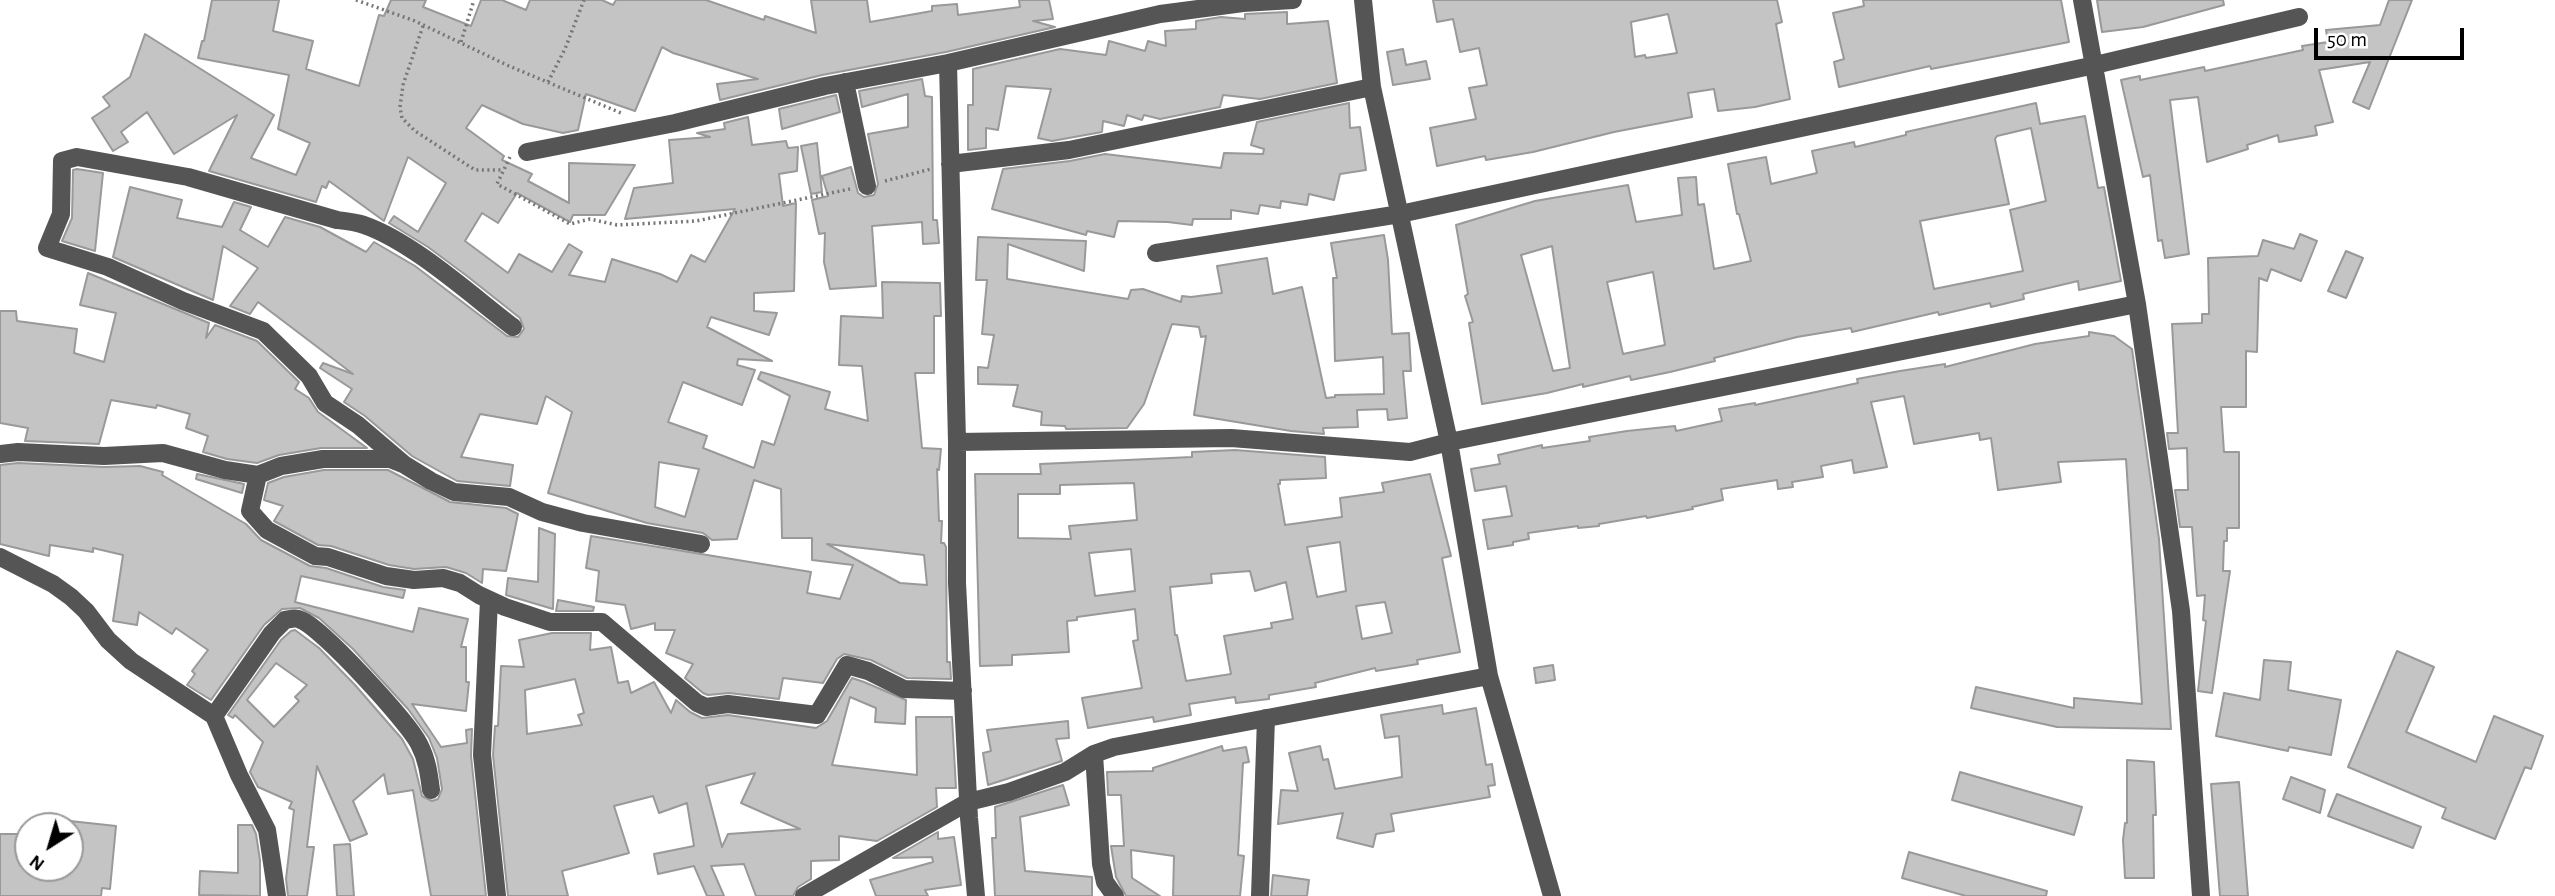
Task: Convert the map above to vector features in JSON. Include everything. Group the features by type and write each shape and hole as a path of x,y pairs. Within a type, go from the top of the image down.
{"street":[{"path":"527,152 675,123 845,82 948,62 1160,14 1243,3 1293,0"},
{"path":"1363,0 1372,87 1449,442 1489,676 1552,896"},
{"path":"2082,0 2137,304 2181,611 2201,896"},
{"path":"1156,253 1400,214 2095,65 2299,17"},
{"path":"948,62 957,442 957,583 968,802 976,896"},
{"path":"845,82 867,186"},
{"path":"950,164 1069,150 1372,87"},
{"path":"513,327 410,249 386,234 361,224 337,220 188,177 77,157 62,162 61,214 47,248 108,267 183,301 263,331 309,376 326,402 405,465 431,481 454,492 509,497 542,512 573,520 701,544"},
{"path":"957,442 1231,438 1410,452 2137,304"},
{"path":"0,454 18,452 104,456 163,453 225,470 258,475 281,466 323,459 390,459 405,465"},
{"path":"258,475 250,511 267,530 284,541 302,547 315,556 328,557 386,576 414,580 443,578 460,583 489,600 550,622 602,622 696,704 706,707 728,704 817,715 847,665 868,671 904,689 963,691"},
{"path":"0,558 53,584 71,597 116,648 214,716 239,775 267,830 277,896"},
{"path":"489,600 482,755 497,896"},
{"path":"214,716 272,633 285,620 302,620 316,630 388,702 418,741 427,761 431,790"},
{"path":"804,896 968,802 1009,792 1065,772 1094,754 1115,747 1489,676"},
{"path":"1260,896 1266,718"},
{"path":"1094,754 1101,864 1105,882 1115,896"}],"path":[{"path":"356,0 424,26 619,113 630,115"},
{"path":"461,42 474,0"},
{"path":"548,82 565,49 584,0"},
{"path":"424,26 403,85 401,118 415,131 475,170 502,170"},
{"path":"527,152 511,155 497,184 570,224 590,219 617,225 696,221 867,186 950,164"}],"building":[{"path":"212,0 279,0 273,31 313,41 306,69 359,86 379,15 384,16 391,0 426,0 423,7 471,26 481,0 502,0 526,10 530,0 602,0 613,5 616,0 706,0 764,20 765,16 816,33 811,0 867,0 870,22 932,11 932,6 957,4 958,15 1020,7 1019,0 1049,0 1053,19 1033,21 1055,27 946,52 822,75 720,100 717,84 758,79 673,53 662,47 635,111 586,94 578,130 563,133 523,124 482,105 466,128 504,156 502,160 532,174 528,181 569,203 569,163 635,165 605,215 573,215 570,222 517,193 498,223 482,213 465,241 508,273 519,254 552,272 569,244 582,252 569,275 605,282 612,259 677,282 691,255 705,262 735,209 625,219 634,188 673,183 669,140 710,137 697,133 725,129 724,123 748,117 752,145 786,141 788,148 798,147 797,171 779,174 783,206 796,203 794,291 754,293 754,311 777,313 769,335 711,317 707,327 772,361 738,359 737,365 755,370 742,405 683,382 668,422 707,436 703,448 754,468 762,441 774,445 790,396 758,379 761,372 830,392 825,409 868,421 862,366 839,365 841,316 883,318 882,282 940,283 941,316 934,316 934,373 915,373 922,448 941,449 939,470 937,469 939,521 942,521 941,543 946,547 947,662 950,662 951,679 907,678 871,660 844,654 837,659 823,683 783,678 779,699 703,693 685,678 693,664 666,653 675,630 655,630 655,623 631,629 625,605 596,601 599,571 586,568 591,536 811,572 807,593 840,599 853,565 812,560 812,538 782,538 781,489 754,480 737,539 712,540 703,533 647,523 548,493 572,412 546,396 537,424 480,414 461,457 513,465 510,486 457,481 412,456 344,402 352,389 320,368 323,363 353,374 258,302 250,314 230,306 258,268 223,246 213,300 113,257 130,187 182,200 177,218 222,227 234,202 251,207 240,230 268,247 285,217 320,227 366,252 374,242 415,266 507,336 518,337 524,329 520,318 467,276 389,223 394,216 418,232 446,183 408,157 384,221 329,181 326,188 322,186 316,202 209,171 237,115 174,154 147,112 121,132 128,142 113,151 92,118 110,106 103,97 130,77 145,34 274,115 251,158 296,175 310,143 278,129 289,75 198,58","holes":["659,462 699,469 685,517 655,507","827,544 924,555 927,585 900,583"]},
{"path":"1433,0 1777,0 1782,22 1776,24 1790,99 1755,107 1718,111 1714,89 1688,93 1692,117 1614,132 1533,152 1486,160 1485,156 1437,166 1430,128 1476,119 1469,88 1487,85 1479,48 1460,52 1453,19 1437,22","holes":["1668,14 1677,53 1635,57 1631,22"]},
{"path":"1863,0 2061,0 2069,42 1931,69 1930,66 1839,87 1834,62 1844,59 1833,13 1864,6"},
{"path":"2097,0 2223,0 2224,5 2143,27 2102,32"},
{"path":"2389,0 2412,0 2369,109 2353,102 2370,62 2319,70 2333,122 2315,126 2317,135 2279,142 2278,135 2247,145 2248,149 2207,162 2198,97 2170,100 2189,254 2165,258 2162,240 2158,241 2150,175 2143,177 2121,80 2140,76 2140,80 2204,67 2205,71 2303,50 2302,46 2328,42 2326,30 2380,25"},
{"path":"1287,12 1287,24 1328,21 1337,83 1260,99 1223,95 1220,107 1160,119 1144,115 1142,120 1127,115 1124,126 1103,121 1102,132 1052,141 1038,138 1051,89 1006,86 998,130 986,128 986,148 968,150 968,105 973,105 973,69 1060,49 1106,55 1109,41 1145,51 1148,41 1166,46 1165,31 1196,29 1196,21 1221,17 1245,19 1245,14"},
{"path":"1403,49 1406,65 1426,61 1430,79 1393,85 1387,52"},
{"path":"922,79 925,96 932,97 933,220 937,220 939,243 923,244 922,222 872,226 876,286 830,289 824,262 825,233 819,234 812,200 828,196 822,176 851,167 858,193 864,197 874,195 878,184 868,134 908,127 908,94 862,107 859,91"},
{"path":"836,95 840,112 782,129 779,109"},
{"path":"1349,103 1350,128 1360,127 1366,170 1340,174 1334,200 1309,194 1307,205 1281,201 1280,208 1260,205 1258,214 1231,210 1231,219 1193,219 1192,225 1118,221 1114,237 1087,231 1086,235 992,209 1003,169 1105,154 1221,168 1224,153 1263,154 1264,149 1251,145 1257,122"},
{"path":"2036,103 2040,124 2085,116 2098,188 2104,187 2121,281 2079,290 2078,281 2023,294 2024,299 1991,307 1990,303 1852,332 1851,328 1797,337 1670,372 1631,380 1630,376 1583,387 1583,384 1482,404 1469,323 1473,322 1465,296 1468,294 1456,225 1535,201 1628,185 1636,222 1682,215 1678,178 1696,177 1698,205 1704,204 1714,269 1751,261 1737,214 1728,164 1766,157 1771,184 1817,173 1812,151 1854,142 1855,147 1906,135 1906,132","holes":["2031,128 2046,201 2010,210 2023,271 1934,289 1920,221 2009,204 1995,139 1997,136","1552,246 1570,368 1553,371 1521,255","1653,272 1665,345 1623,354 1607,282"]},
{"path":"817,143 822,192 811,194 801,146"},
{"path":"73,170 103,173 95,251 62,241 72,218"},
{"path":"2300,234 2317,241 2301,281 2271,269 2267,281 2259,278 2257,352 2246,351 2246,407 2221,407 2224,452 2239,452 2239,528 2227,528 2227,541 2224,541 2223,571 2230,571 2212,693 2198,691 2206,621 2203,620 2205,595 2197,596 2192,527 2180,527 2175,490 2188,490 2187,448 2169,449 2167,433 2178,433 2172,324 2202,323 2202,314 2209,314 2208,258 2258,256 2263,240 2294,249"},
{"path":"1384,235 1392,334 1409,333 1411,371 1403,371 1407,418 1388,420 1387,409 1357,410 1358,427 1323,428 1324,434 1194,415 1206,336 1201,337 1199,327 1172,324 1144,404 1127,428 1066,429 1065,426 1041,425 1042,412 1013,406 1018,385 978,384 978,367 988,368 994,335 982,334 987,280 976,280 978,237 1086,241 1084,271 1008,244 1007,279 1128,299 1131,290 1143,289 1181,302 1182,296 1222,293 1217,266 1267,258 1273,294 1302,287 1326,398 1335,395 1384,394 1383,357 1335,361 1333,278 1337,278 1331,243"},
{"path":"2346,251 2363,258 2346,298 2328,291"},
{"path":"88,273 209,323 206,338 215,325 257,341 299,382 295,389 309,398 318,412 367,448 321,448 279,455 257,463 227,459 203,452 208,436 186,428 190,414 157,405 156,408 111,400 99,444 25,441 28,428 0,423 0,311 16,311 17,321 77,329 74,353 104,362 116,313 80,305"},
{"path":"2089,332 2114,336 2132,349 2159,539 2171,729 2057,727 1971,708 1976,687 2074,708 2074,698 2142,704 2126,459 2058,462 2061,482 1998,490 1991,438 1980,440 1979,433 1914,444 1904,396 1871,402 1887,467 1854,473 1852,460 1821,466 1823,477 1792,482 1793,487 1778,489 1777,480 1721,489 1723,500 1692,507 1693,509 1599,526 1528,533 1529,539 1488,549 1483,520 1512,516 1506,486 1475,491 1471,469 1500,464 1498,455 1542,445 1542,448 1590,441 1589,437 1627,431 1675,426 1676,431 1722,421 1719,409 1755,405 1900,371 1945,364 1945,367 2035,344 2089,336"},
{"path":"1235,450 1325,457 1326,478 1280,480 1278,484 1285,525 1342,517 1340,498 1384,492 1382,483 1430,474 1451,556 1442,558 1460,652 1417,660 1418,664 1376,671 1375,668 1315,683 1316,687 1269,695 1269,699 1236,703 1235,697 1189,704 1191,715 1154,722 1153,717 1088,728 1082,698 1142,688 1133,641 1138,640 1135,609 1077,617 1077,620 1067,621 1069,652 1012,655 1012,665 980,666 975,474 1041,474 1040,464 1192,457 1192,452","holes":["1134,483 1137,520 1069,526 1071,539 1018,538 1018,494 1060,494 1060,485","1340,542 1346,591 1317,597 1307,547","1131,549 1135,591 1095,596 1089,553","1250,571 1255,591 1286,582 1293,619 1271,623 1272,628 1224,636 1231,674 1186,681 1175,635 1170,587 1212,583 1211,574","1385,602 1392,633 1362,639 1356,606"]},
{"path":"18,463 140,466 163,472 162,475 246,524 261,540 310,566 326,568 383,587 405,590 403,598 301,576 295,602 413,632 419,608 468,619 461,647 466,647 466,682 469,682 466,711 412,704 441,747 467,743 466,730 472,729 471,756 486,896 431,896 413,790 388,794 384,774 353,801 367,834 350,841 317,766 307,847 314,847 307,896 288,896 286,879 294,810 289,808 292,802 258,787 250,772 263,742 235,715 233,718 228,715 281,640 295,630 319,648 355,685 402,739 413,759 422,796 432,801 438,799 442,789 437,758 429,738 408,709 353,649 319,618 300,608 282,609 264,625 211,700 187,685 195,674 192,671 208,650 176,628 172,634 139,612 137,625 113,621 123,555 93,548 93,552 50,545 49,556 0,544 0,465","holes":["276,663 307,685 295,697 299,701 274,727 247,700"]},
{"path":"324,470 388,470 450,502 506,508 518,514 506,571 483,569 482,583 466,573 446,567 414,569 389,565 331,546 318,545 274,521 283,506 264,500 268,483 284,477"},
{"path":"197,474 244,484 242,493 196,479"},
{"path":"539,528 555,534 553,609 506,595 508,578 538,582"},
{"path":"558,600 594,607 593,611 556,611"},
{"path":"552,633 591,633 590,650 611,647 618,683 628,681 631,693 654,682 671,713 676,700 702,718 728,715 816,728 827,721 852,678 864,682 906,700 905,724 875,722 876,708 850,697 832,765 917,775 916,717 952,717 956,788 936,788 937,807 877,841 839,836 839,860 811,861 811,879 798,887 793,896 756,896 744,864 711,866 724,896 707,896 694,866 658,874 654,854 694,846 687,803 659,813 653,796 614,806 629,853 562,871 568,896 508,896 493,755 495,726 498,726 501,666 524,667 519,640","holes":["575,679 584,713 578,715 582,725 527,734 525,690","755,773 741,803 800,829 728,834 722,847 706,786"]},
{"path":"2397,651 2434,667 2406,732 2476,762 2494,716 2543,736 2531,769 2525,767 2495,839 2442,818 2446,808 2348,767"},
{"path":"2264,660 2291,662 2288,690 2341,700 2331,755 2289,747 2288,751 2216,736 2224,693 2260,700"},
{"path":"1553,665 1555,680 1536,683 1534,668"},
{"path":"1442,705 1443,714 1476,708 1486,765 1492,764 1495,785 1488,786 1490,797 1391,814 1394,831 1376,834 1373,847 1337,838 1343,813 1278,824 1281,790 1298,791 1289,753 1320,746 1323,760 1328,759 1335,789 1402,777 1399,736 1385,738 1381,715"},
{"path":"1068,721 1069,738 1056,739 1062,761 988,785 983,753 991,751 987,730"},
{"path":"1222,746 1223,751 1246,747 1249,762 1243,763 1238,855 1244,856 1240,896 1173,896 1174,856 1131,850 1132,878 1160,896 1126,896 1116,877 1111,846 1124,846 1121,795 1108,795 1107,772 1153,771 1153,768"},
{"path":"2127,760 2154,762 2154,878 2125,878 2123,840 2127,823"},
{"path":"1960,772 2082,807 2074,835 1952,800"},
{"path":"2291,777 2325,790 2320,813 2283,799"},
{"path":"2239,782 2248,896 2220,896 2211,784"},
{"path":"1063,785 1069,805 1020,817 1025,871 1092,877 1092,896 995,896 992,838 996,838 995,807"},
{"path":"2337,794 2421,827 2413,848 2328,816"},
{"path":"84,823 116,826 110,889 102,888 101,896 0,896 0,834 14,834 14,882 84,882"},
{"path":"238,825 252,825 256,834 260,860 260,896 199,895 200,871 238,873"},
{"path":"938,832 938,839 954,837 961,885 925,890 928,896 876,896 870,880 933,862 932,857 893,858"},
{"path":"350,844 354,896 337,896 334,845"},
{"path":"1909,852 2047,891 2046,896 1966,896 1902,878"},
{"path":"1273,875 1309,880 1307,896 1271,896"}]}
